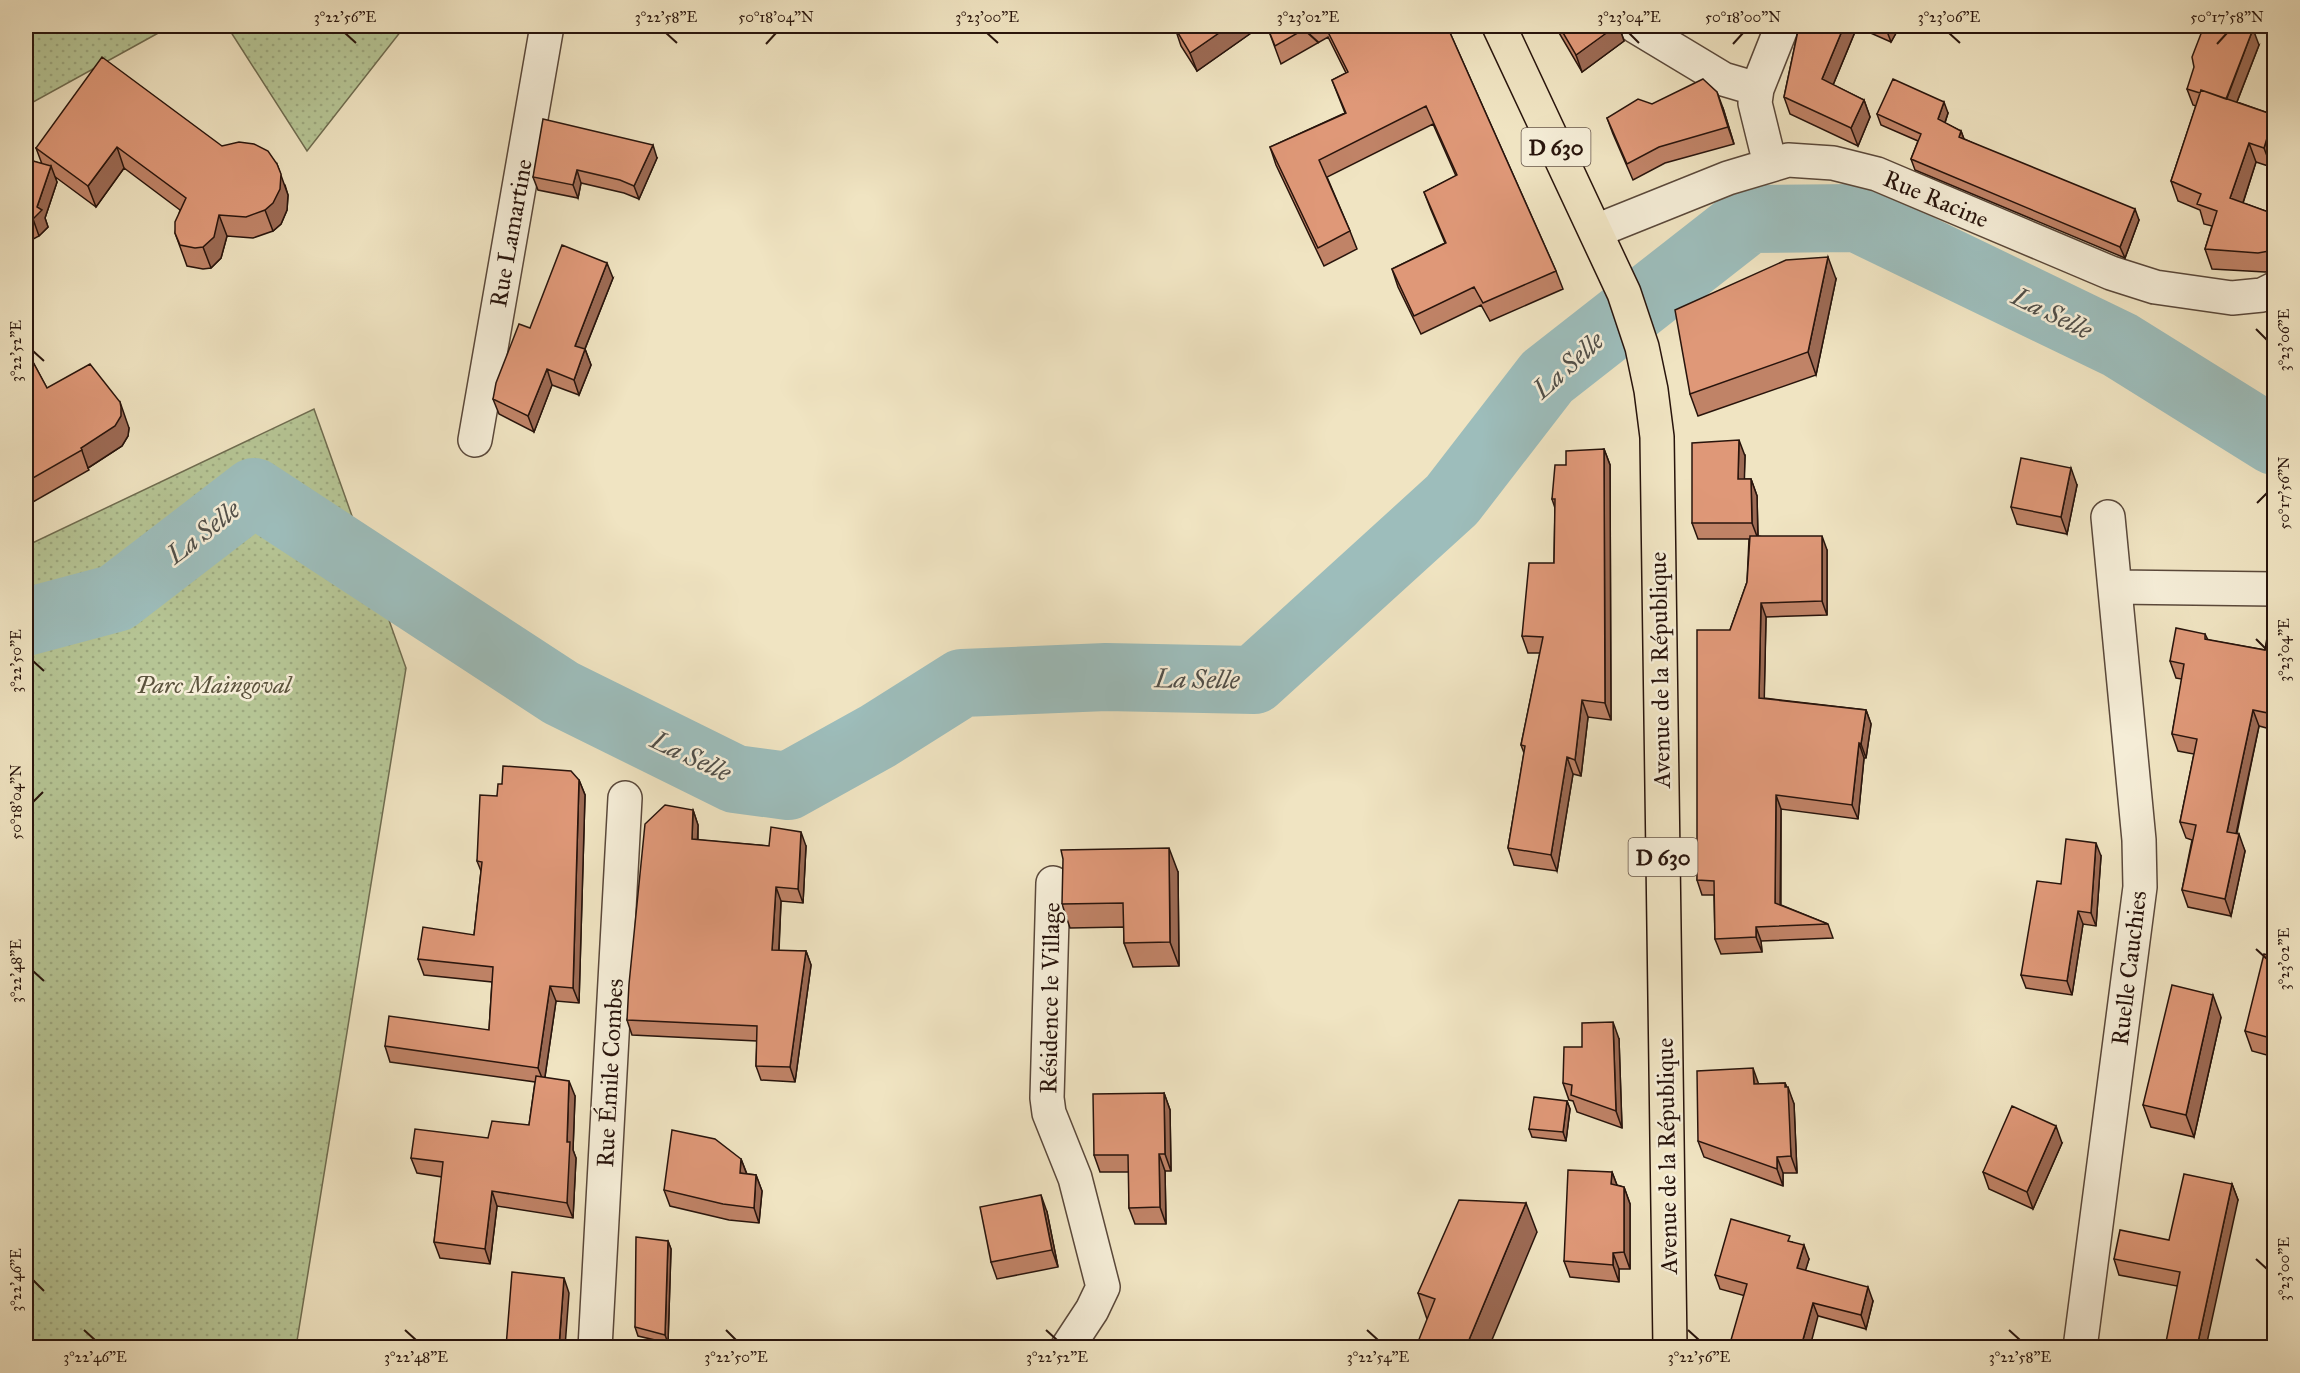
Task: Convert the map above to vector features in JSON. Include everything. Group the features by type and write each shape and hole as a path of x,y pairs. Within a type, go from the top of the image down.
{"main road":[{"name":"Avenue de la République","path":"1498,26 1614,268 1637,331 1646,367 1657,437 1670,1347"}],"street":[{"name":"Rue Lamartine","path":"474,440 547,26"},
{"path":"1635,26 1723,79 1757,88"},
{"path":"1770,164 1755,103 1757,88 1782,26"},
{"name":"Rue Racine","path":"1596,231 1728,178 1770,164 1788,160 1806,160 1855,167 1877,174 2111,273 2155,287 2232,298 2262,295 2274,289"},
{"name":"Ruelle Cauchies","path":"2080,1347 2140,887 2139,840 2108,517"},
{"path":"2116,586 2274,589"},
{"name":"Rue Émile Combes","path":"595,1347 625,798"},
{"name":"Résidence le Village","path":"1053,882 1047,1098 1049,1113 1075,1178 1103,1287 1092,1310 1067,1347"}],"green space":[{"path":"26,26 171,26 26,106"},
{"path":"227,26 405,26 307,151"},
{"name":"Parc Maingoval","path":"314,409 406,668 296,1347 26,1347 26,546"}],"building":[{"path":"1177,26 1229,26 1190,53 1175,28"},
{"path":"1267,26 1310,26 1275,46"},
{"path":"1325,26 1447,26 1556,271 1483,303 1474,287 1414,316 1392,269 1446,243 1424,192 1457,175 1426,106 1319,160 1350,231 1318,248 1270,147 1346,113 1332,80 1348,72"},
{"path":"1559,26 1616,26 1576,55"},
{"path":"1799,26 1844,26 1822,79 1864,100 1851,128 1784,97"},
{"path":"2204,26 2243,26 2253,29 2226,99 2201,90 2200,93 2187,89 2194,67 2192,57"},
{"path":"102,57 222,146 239,142 254,144 268,151 281,174 280,189 273,203 265,210 246,217 219,215 214,237 203,247 180,245 175,233 175,222 186,198 117,147 88,186 36,148"},
{"path":"1703,79 1717,92 1728,127 1659,147 1627,164 1607,118 1638,99 1652,104"},
{"path":"1893,79 1944,102 1938,119 1961,131 1959,137 2135,209 2120,247 1911,159 1921,134 1877,114"},
{"path":"2201,90 2274,115 2264,148 2249,143 2230,198 2274,214 2274,253 2205,249 2217,211 2197,204 2201,194 2171,181"},
{"path":"543,119 653,145 634,186 620,180 577,170 573,185 533,177"},
{"path":"26,159 51,166 37,207 42,210 26,223"},
{"path":"562,245 607,263 575,346 585,349 574,380 547,369 528,416 493,399 496,383 519,324 530,328"},
{"path":"1828,257 1808,352 1690,394 1675,310 1786,260"},
{"path":"26,349 47,388 90,364 120,402 121,416 115,426 81,448 82,450 26,482"},
{"path":"1739,440 1738,479 1751,479 1752,523 1692,523 1692,443"},
{"path":"1604,449 1605,703 1582,700 1575,760 1567,757 1551,855 1508,848 1525,746 1521,745 1543,637 1522,636 1529,563 1554,563 1555,499 1552,499 1555,465 1566,465 1566,451"},
{"path":"2021,458 2071,468 2061,517 2011,507"},
{"path":"1750,536 1822,536 1822,601 1761,603 1759,698 1866,710 1861,744 1859,743 1852,805 1776,795 1775,903 1828,924 1756,927 1756,937 1715,939 1714,881 1697,880 1697,630 1730,630 1747,582"},
{"path":"2272,607 2274,608 2274,683 2268,713 2253,710 2227,832 2239,834 2225,899 2182,890 2196,825 2180,822 2197,739 2172,734 2184,664 2170,661 2176,628 2205,634 2205,639 2265,650"},
{"path":"503,766 571,771 579,780 573,988 550,986 538,1068 385,1046 389,1016 489,1030 493,967 418,959 423,927 474,935 482,862 477,861 480,795 497,796 498,784 502,784"},
{"path":"665,805 693,810 692,839 769,846 771,827 801,832 798,889 776,887 772,950 806,951 790,1067 756,1066 757,1026 627,1020 645,824"},
{"path":"2066,839 2096,843 2091,913 2078,911 2067,981 2021,975 2037,881 2061,884"},
{"path":"1169,848 1170,942 1124,943 1123,903 1062,904 1063,859 1061,850"},
{"path":"2264,954 2274,957 2274,1039 2245,1031"},
{"path":"2172,985 2213,995 2186,1115 2143,1105"},
{"path":"1613,1022 1616,1111 1571,1095 1572,1085 1563,1083 1564,1047 1582,1047 1582,1023"},
{"path":"1753,1068 1754,1084 1785,1083 1785,1087 1788,1087 1791,1156 1777,1157 1777,1169 1698,1141 1697,1071"},
{"path":"536,1076 569,1081 567,1142 570,1142 567,1203 492,1191 485,1249 434,1242 443,1162 411,1158 415,1129 488,1138 492,1121 529,1125"},
{"path":"1164,1093 1165,1154 1159,1154 1160,1207 1129,1208 1128,1155 1094,1155 1093,1094"},
{"path":"1534,1097 1567,1101 1563,1132 1529,1129"},
{"path":"2012,1106 2056,1126 2027,1192 1983,1172"},
{"path":"672,1130 715,1139 741,1159 740,1173 756,1175 754,1208 723,1204 664,1190"},
{"path":"1568,1170 1612,1172 1611,1184 1624,1187 1624,1252 1613,1253 1613,1265 1564,1261"},
{"path":"2184,1174 2232,1184 2197,1347 2165,1347 2180,1272 2114,1259 2120,1230 2169,1240"},
{"path":"1041,1195 1052,1250 991,1262 980,1207"},
{"path":"1459,1200 1526,1203 1466,1347 1416,1347 1435,1299 1418,1293"},
{"path":"1731,1219 1790,1236 1788,1241 1804,1245 1797,1268 1868,1287 1861,1315 1813,1303 1801,1347 1729,1347 1747,1284 1715,1275"},
{"path":"636,1237 668,1241 665,1335 635,1327"},
{"path":"512,1272 564,1278 559,1347 506,1347"}],"waterway":[{"name":"La Selle","path":"26,622 116,598 254,492 561,693 735,779 788,786 878,736 962,683 1106,677 1254,680 1452,500 1547,377 1749,219 1857,218 2120,345 2274,441"}]}
